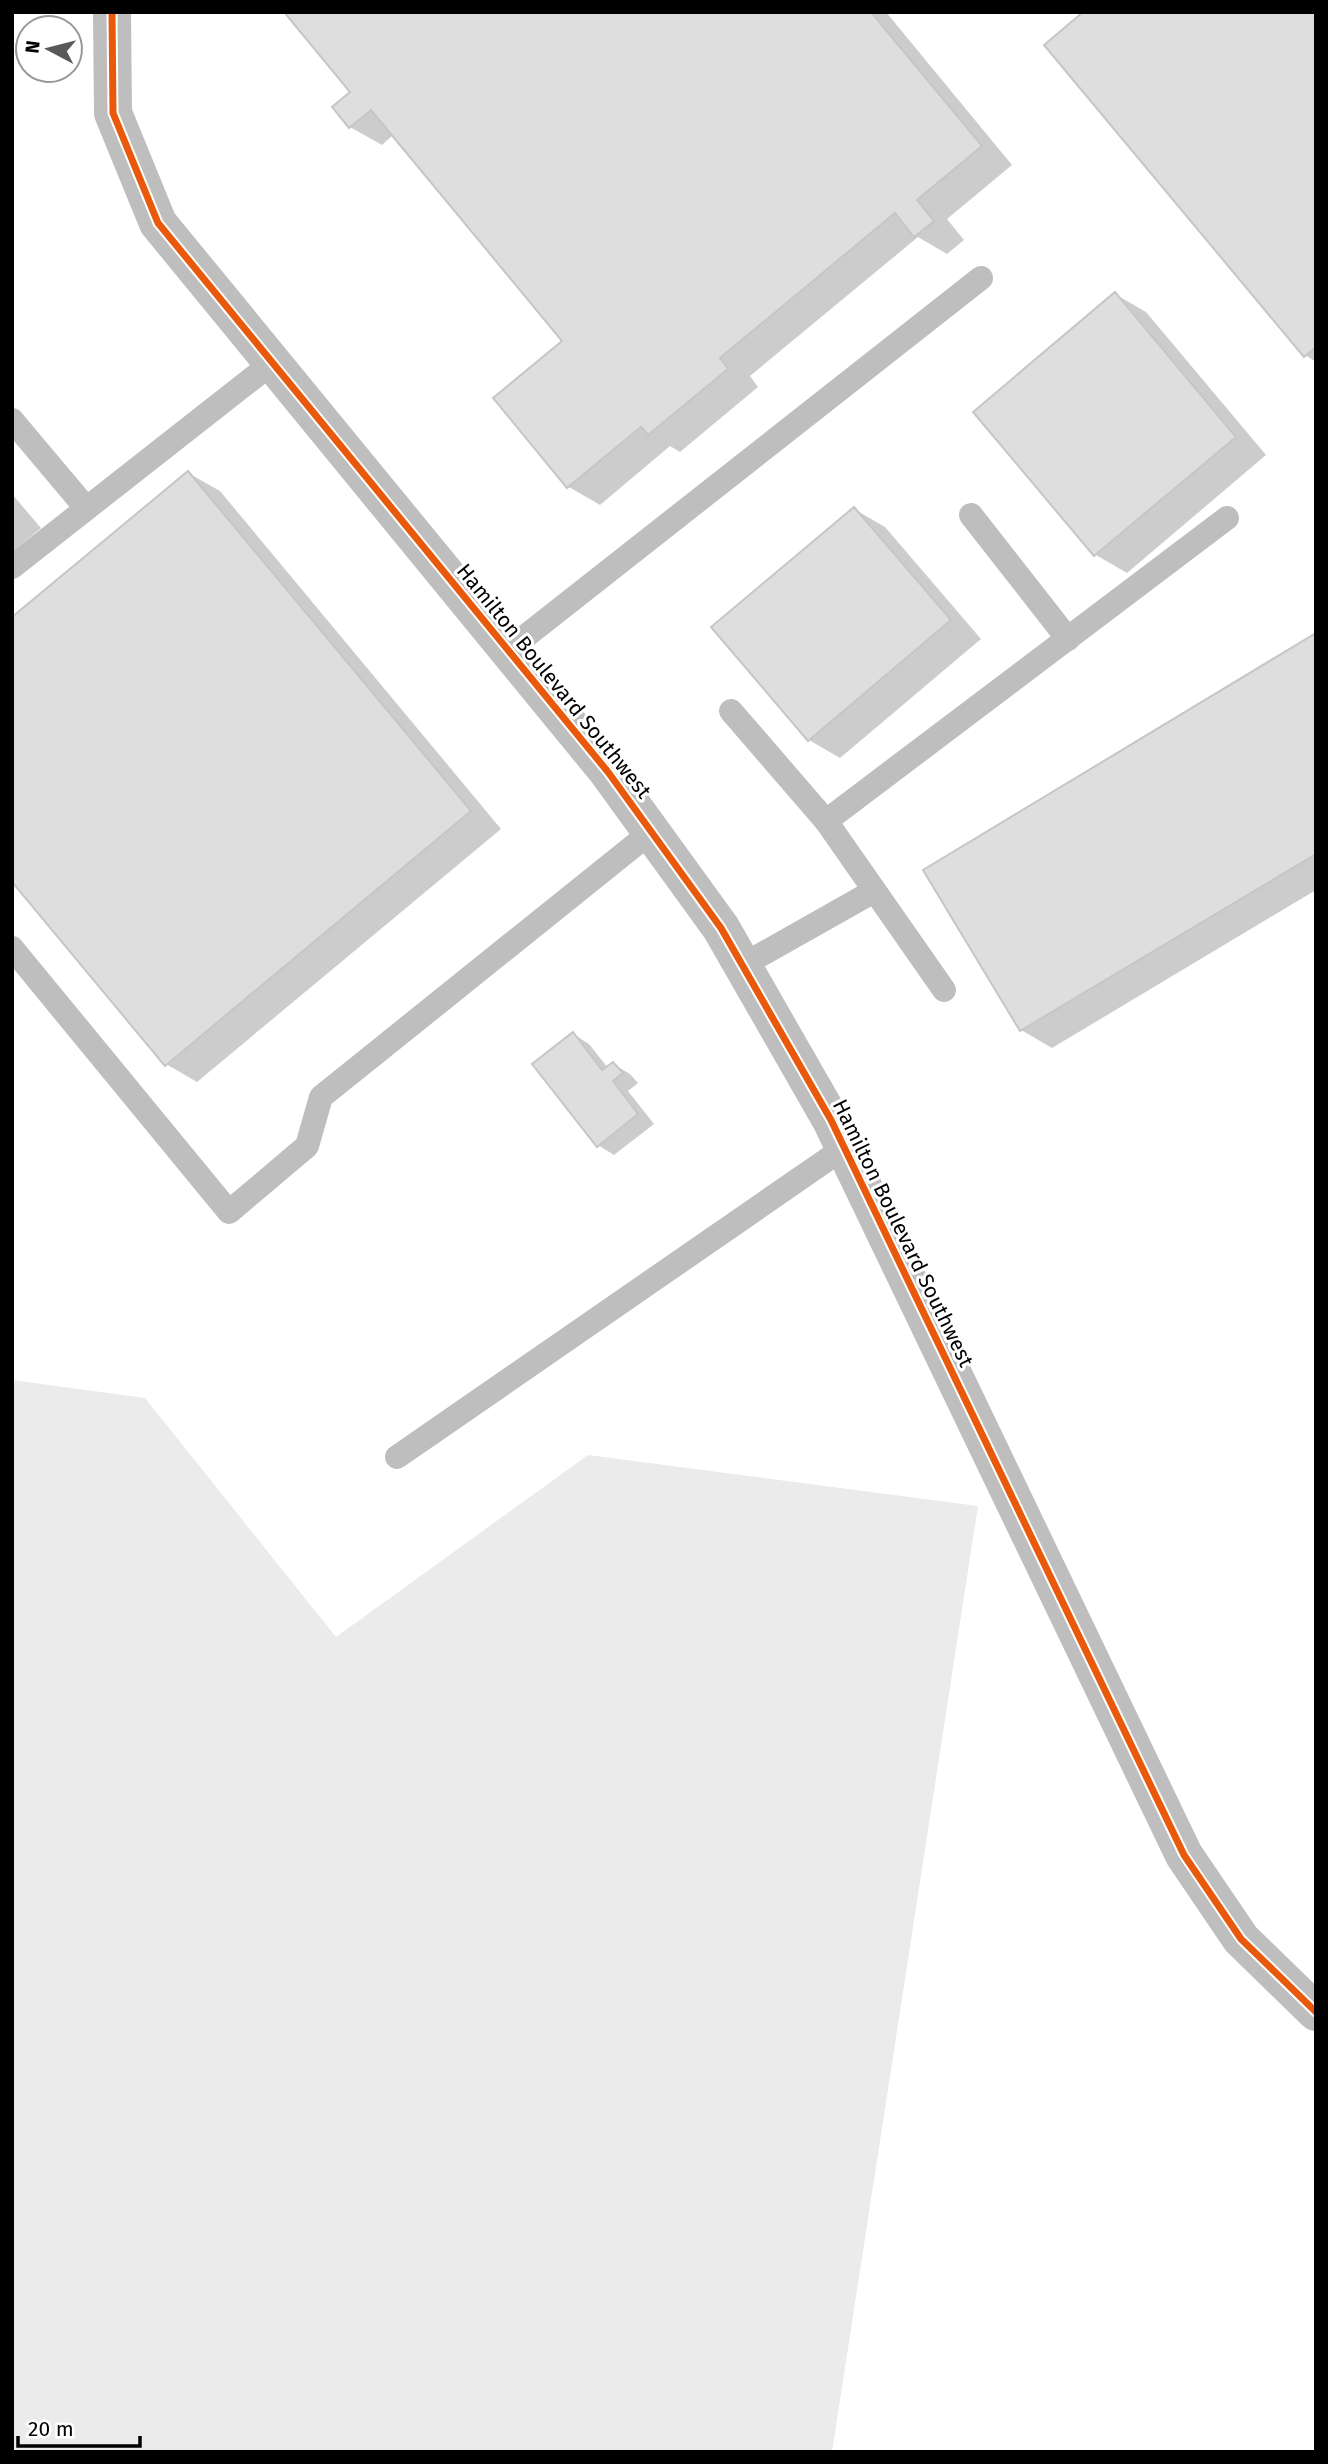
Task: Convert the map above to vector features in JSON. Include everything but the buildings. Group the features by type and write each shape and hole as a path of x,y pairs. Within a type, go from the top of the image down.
{"street":[{"name":"Hamilton Boulevard Southwest","path":"112,12 113,113 158,223 608,772 721,928 831,1120 1184,1855 1241,1939 1316,2012"}],"lane":[{"path":"508,650 981,278"},
{"path":"12,567 272,363"},
{"path":"12,420 86,508"},
{"path":"971,515 1068,639"},
{"path":"826,821 1227,518"},
{"path":"731,711 826,821 944,990"},
{"path":"12,948 229,1212 307,1146 321,1097 651,832"},
{"path":"743,965 874,891"},
{"path":"397,1457 844,1148"}],"shaded area":[{"path":"12,1380 145,1398 336,1637 588,1455 978,1506 832,2452 12,2452"}],"cycle path":[{"path":"112,12 113,113 158,223 608,772 721,928 831,1120 1184,1855 1241,1939 1316,2012"}]}
